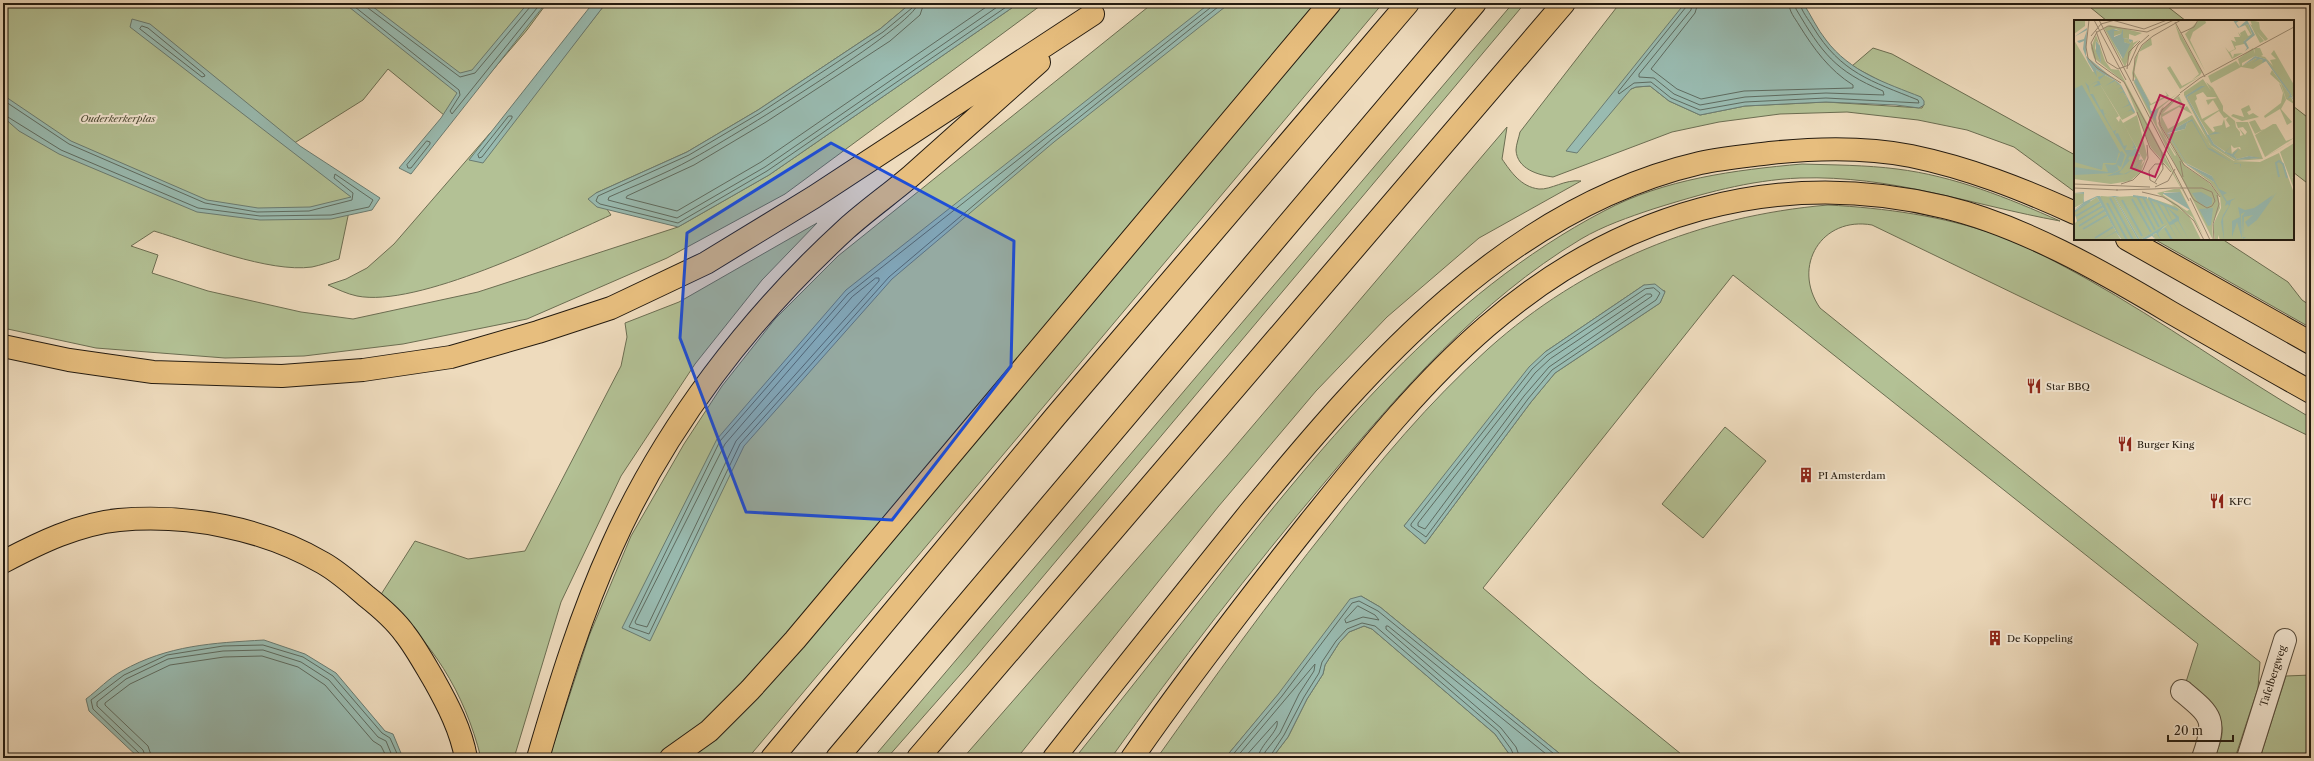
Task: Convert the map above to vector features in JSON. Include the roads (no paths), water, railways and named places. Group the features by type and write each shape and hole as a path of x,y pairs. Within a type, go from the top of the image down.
{"highway":[{"path":"671,758 709,731 750,690 795,640 1330,3"},
{"path":"772,758 1055,417 1408,3"},
{"path":"837,758 1475,3"},
{"path":"918,758 1564,3"},
{"path":"3,346 69,360 153,372 282,376 363,370 451,357 538,332 611,308 706,263 814,197 1100,8"},
{"path":"538,758 585,613 612,546 668,442 715,376 755,324 846,229 916,171 1100,8"},
{"path":"1054,758 1275,482 1380,362 1483,270 1528,237 1579,208 1654,177 1701,163 1802,150 1861,150 1908,155 1957,167 2018,187 2074,213"},
{"path":"1132,758 1215,643 1372,444 1443,368 1486,327 1555,275 1592,253 1623,238 1693,210 1737,200 1801,192 1859,194 1945,207 1991,222 2080,261 2311,392"},
{"path":"2129,240 2311,343"},
{"path":"3,562 35,545 77,530 118,520 156,518 197,521 235,529 273,541 329,567 378,605 405,633 444,698 455,721 466,758"}],"street":[{"name":"Tafelbergweg","path":"2248,758 2285,640"},
{"path":"2182,691 2200,707 2210,720 2211,735 2204,758"}],"water":[{"path":"344,3 368,3 460,73 472,70 528,3 546,3 411,174 399,168 441,118 457,93"},
{"path":"593,3 606,3 483,163 469,160"},
{"path":"911,3 1019,3 769,175 678,227 597,207 588,199 596,193 687,152 758,110 880,29"},
{"path":"1210,3 1230,3 1054,142 892,279 744,446 650,641 622,628 717,439 846,290"},
{"path":"1685,3 1803,3 1823,36 1846,60 1869,75 1921,97 1924,101 1924,105 1919,108 1896,105 1826,102 1745,106 1700,115 1669,101 1650,86 1636,87 1631,89 1577,153 1566,151"},
{"path":"132,19 150,24 300,146 380,198 372,210 331,219 260,220 197,212 59,154 19,131 3,117 3,95 71,141 207,200 258,208 310,207 351,197 130,27"},
{"path":"1655,284 1665,292 1660,303 1555,373 1531,402 1425,544 1404,526 1529,367 1545,352 1644,285"},
{"path":"1361,596 1380,607 1565,758 1512,758 1495,734 1372,629 1364,626 1349,632 1339,643 1325,665 1323,674 1307,699 1288,737 1272,758 1225,758 1279,693 1350,599"},
{"path":"264,640 305,654 336,673 385,731 393,734 403,758 139,758 89,711 86,699 117,674 139,662 191,647 227,642"}],"place":[{"name":"Star BBQ","path":"2034,386"},
{"name":"Burger King","path":"2125,444"},
{"name":"PI Amsterdam","path":"1806,475"},
{"name":"KFC","path":"2217,501"},
{"name":"De Koppeling","path":"1995,638"}],"park label":[{"name":"Ouderkerkerplas","path":"118,118"}]}
